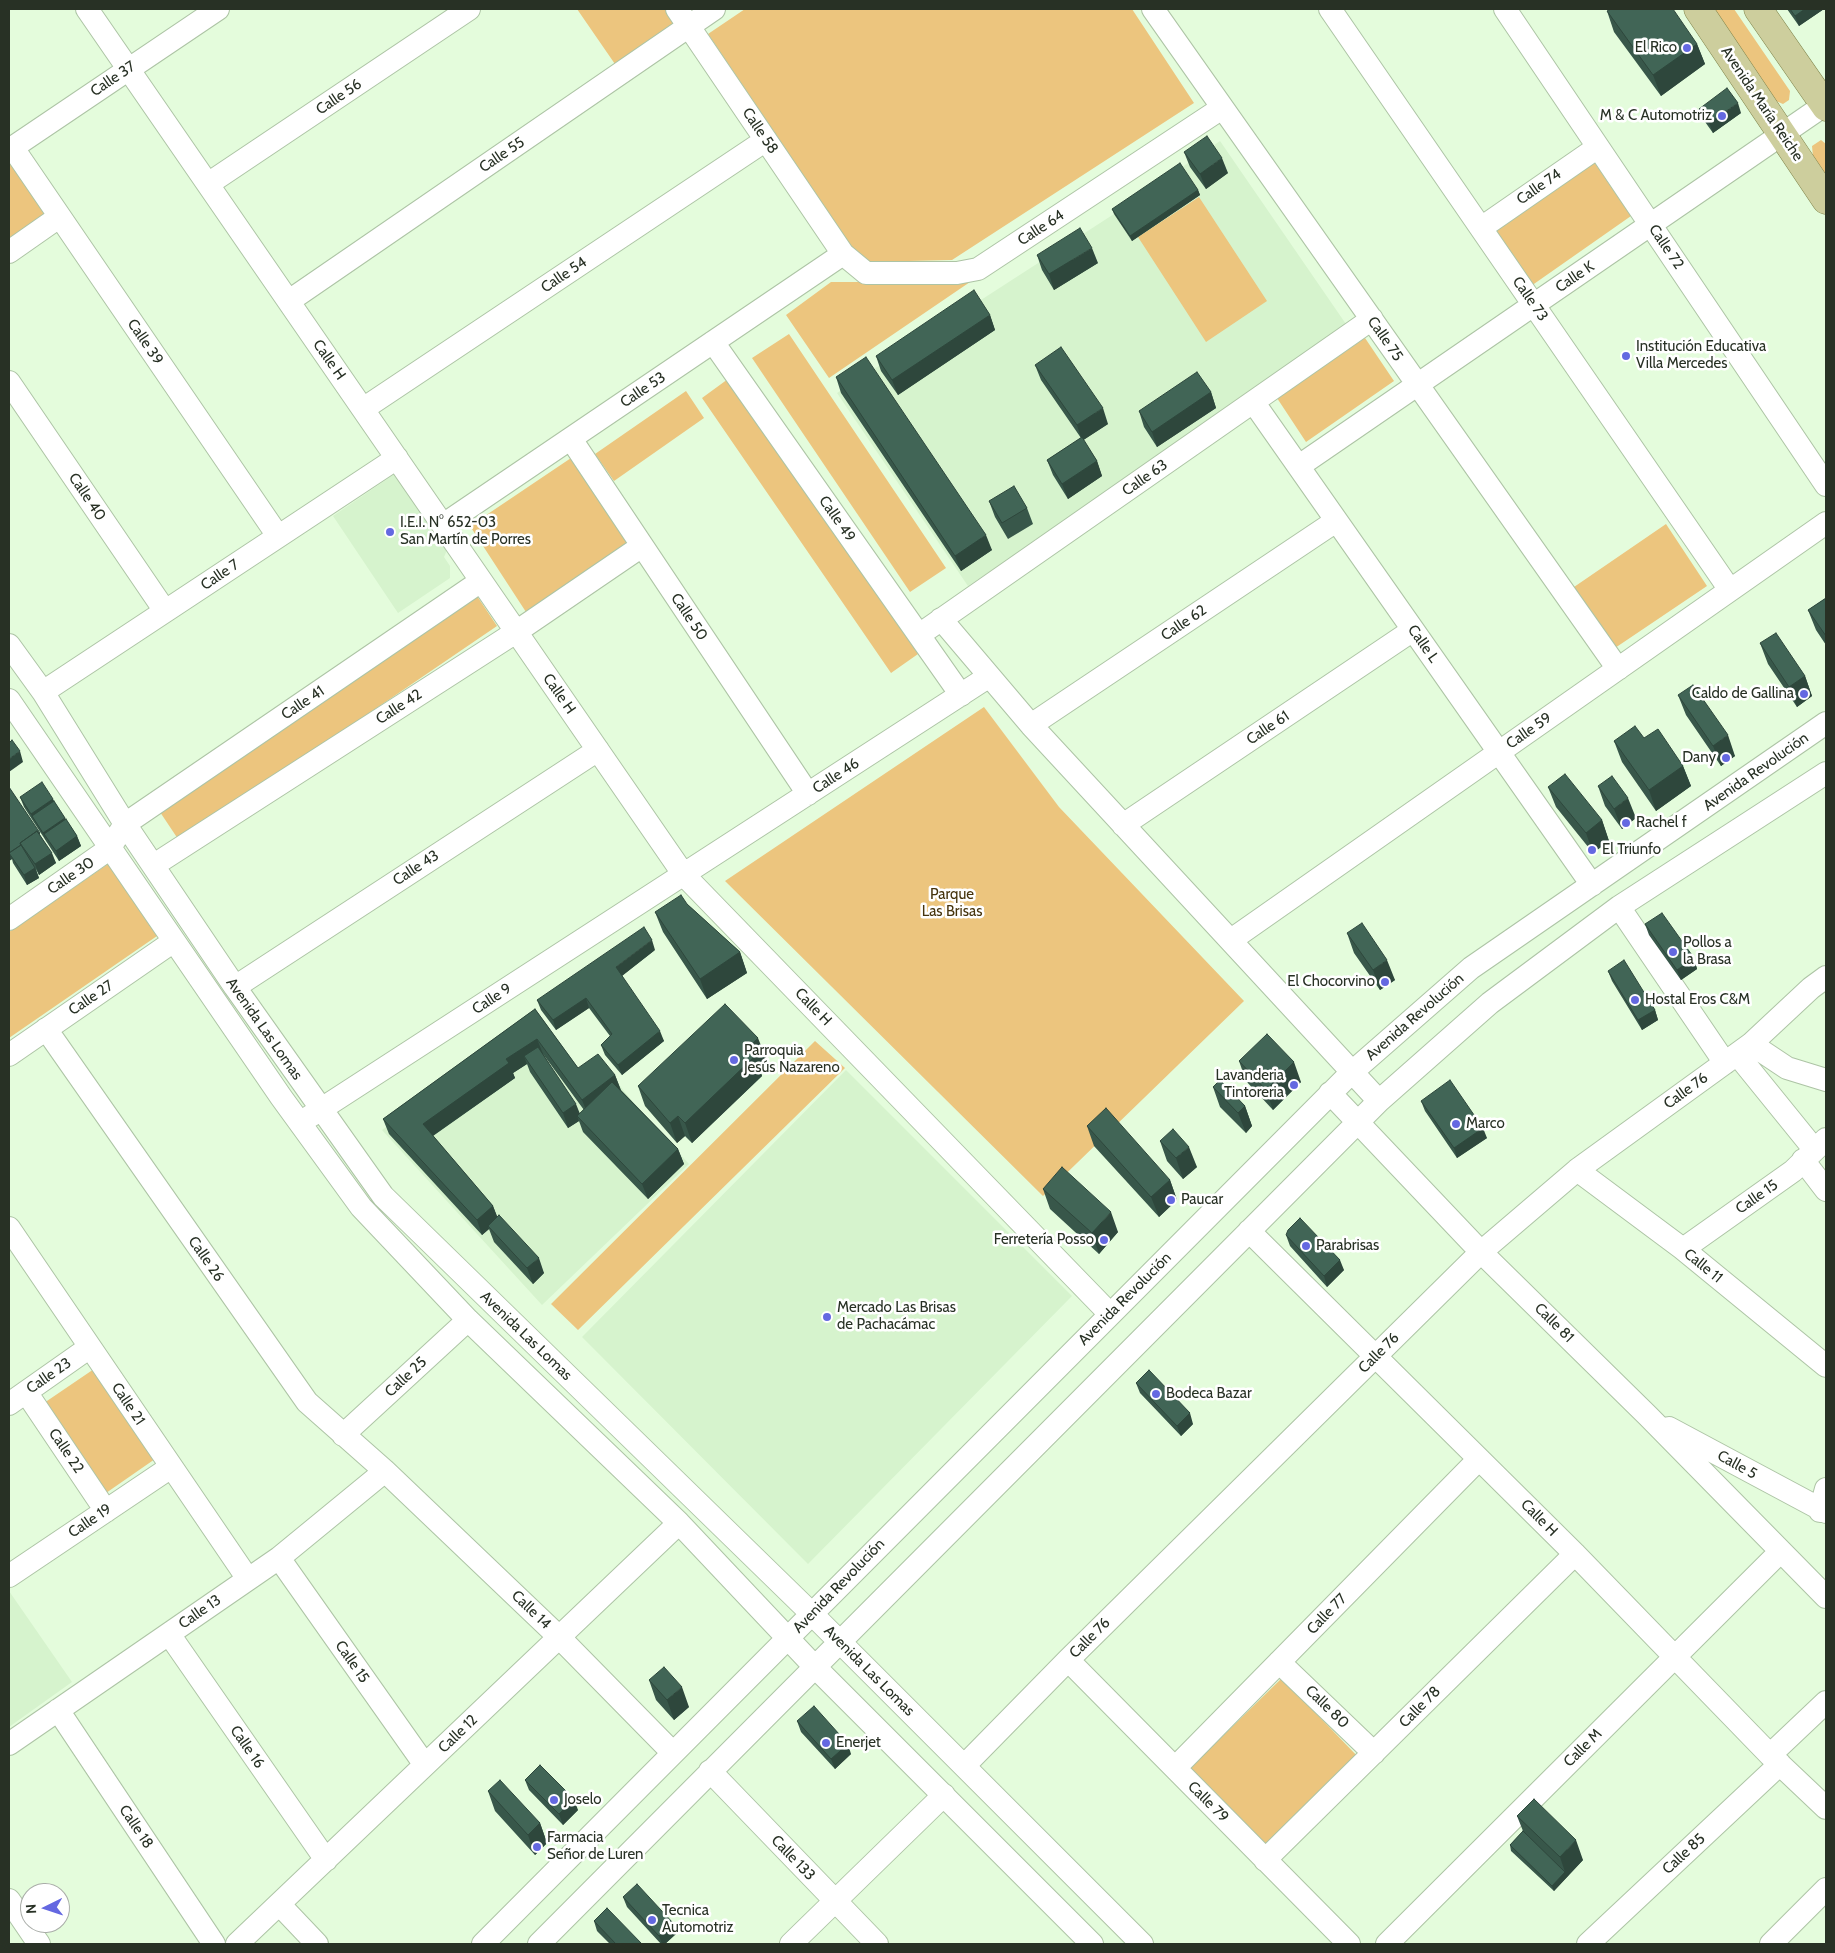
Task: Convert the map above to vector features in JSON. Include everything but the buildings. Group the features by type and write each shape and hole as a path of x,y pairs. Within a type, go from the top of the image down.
{"main road":[{"name":"Avenida María Reiche","path":"1698,9 1826,200"},
{"path":"1758,9 1826,106"}],"street":[{"name":"Calle H","path":"87,9 684,875 1110,1314"},
{"name":"Calle 37","path":"11,149 218,9"},
{"name":"Calle 56","path":"208,184 469,9"},
{"name":"Calle 55","path":"289,302 683,18 714,9"},
{"name":"Calle 75","path":"1153,9 1618,668"},
{"name":"Calle 73","path":"1330,9 1730,590"},
{"name":"Calle 72","path":"1505,9 1826,485"},
{"name":"Calle 58","path":"683,18 842,254"},
{"name":"Calle K","path":"1299,466 1826,106"},
{"name":"Calle 64","path":"842,254 866,273 957,273 978,269 1222,108"},
{"name":"Calle 54","path":"363,409 766,140"},
{"name":"Calle 74","path":"1481,228 1598,146"},
{"name":"Calle 39","path":"11,149 278,536"},
{"path":"9,252 59,217"},
{"name":"Calle 53","path":"443,525 842,254"},
{"name":"Calle 63","path":"918,635 1254,403 1372,319"},
{"name":"Calle 49","path":"713,342 961,695"},
{"name":"Calle 40","path":"9,382 165,611"},
{"name":"Calle L","path":"1254,403 1592,885"},
{"name":"Calle 50","path":"571,439 808,794"},
{"name":"Calle 7","path":"42,692 396,458"},
{"name":"Calle 62","path":"1031,726 1336,521"},
{"name":"Calle 59","path":"1231,940 1826,523"},
{"name":"Calle 42","path":"154,865 516,632 642,546"},
{"name":"Calle 41","path":"126,824 481,581"},
{"path":"941,619 1031,726 1379,1101"},
{"name":"Calle 61","path":"1123,825 1414,630"},
{"name":"Avenida Las Lomas","path":"9,644 235,987 320,1110 383,1196 810,1613 1142,1944"},
{"name":"Calle 46","path":"684,875 988,677"},
{"name":"Avenida Las Lomas","path":"9,700 109,849 360,1207 468,1320 679,1523 814,1666 1092,1944"},
{"name":"Avenida Revolución","path":"482,1944 788,1638 810,1613 1351,1073 1471,968 1826,723"},
{"name":"Calle 43","path":"235,987 598,750"},
{"path":"539,1944 1379,1101 1490,1003 1619,908 1826,773"},
{"name":"Calle 30","path":"9,919 109,849 126,824"},
{"name":"Calle 9","path":"300,1123 684,875"},
{"path":"1619,908 1814,1149 1826,1190"},
{"name":"Calle 27","path":"9,1054 174,941"},
{"name":"Calle 76","path":"964,1766 1068,1660 1481,1252 1577,1170 1738,1053 1826,977"},
{"name":"Calle 26","path":"46,1029 306,1402 385,1471"},
{"path":"1738,1053 1826,1080"},
{"name":"Calle 81","path":"1330,1093 1481,1252 1648,1416 1826,1597"},
{"name":"Calle 15","path":"1683,1249 1793,1171 1814,1149"},
{"name":"Calle 11","path":"1577,1170 1683,1249 1826,1366"},
{"name":"Calle H","path":"1249,1232 1575,1554 1775,1759 1826,1808"},
{"name":"Calle 21","path":"10,1233 248,1579"},
{"name":"Calle 25","path":"343,1435 468,1320"},
{"name":"Calle 23","path":"17,1398 90,1347"},
{"name":"Calle 22","path":"17,1398 106,1511"},
{"name":"Calle 5","path":"1648,1416 1823,1512"},
{"name":"Calle 77","path":"1175,1768 1479,1459"},
{"name":"Calle 19","path":"9,1576 171,1467"},
{"name":"Calle 13","path":"9,1744 280,1558 385,1471"},
{"name":"Calle 14","path":"385,1471 559,1637 673,1753"},
{"path":"1823,1512 1826,1489"},
{"name":"Calle 12","path":"237,1944 679,1523"},
{"name":"Calle M","path":"1387,1944 1780,1552"},
{"name":"Calle 78","path":"1265,1860 1575,1554"},
{"name":"Calle 15","path":"280,1558 425,1765"},
{"name":"Calle 16","path":"169,1634 326,1860"},
{"name":"Calle 79","path":"1068,1660 1349,1944"},
{"name":"Calle 80","path":"1280,1662 1374,1753"},
{"name":"Calle 85","path":"1588,1944 1775,1759 1826,1702"},
{"name":"Calle 18","path":"58,1710 214,1944"},
{"name":"Calle 133","path":"710,1772 877,1944"},
{"path":"791,1944 944,1795"},
{"path":"1771,1944 1826,1888"},
{"path":"9,1900 33,1942"},
{"path":"279,1904 317,1944"}],"shaded area":[{"path":"1220,141 1348,327 1207,426 968,586 837,393 1114,214"},
{"name":"I.E.I. N° 652-03 San Martín de Porres","path":"396,473 448,548 444,557 450,566 450,578 398,613 333,516"},
{"path":"542,1018 584,1077 603,1065 641,1112 689,1164 542,1305 382,1130"},
{"name":"Mercado Las Brisas de Pachacámac","path":"846,1070 1072,1296 808,1564 582,1337"},
{"path":"9,1591 72,1682 9,1727"}],"green space":[{"path":"577,9 667,9 678,25 617,67"},
{"path":"745,9 1132,9 1194,103 952,260 866,262 857,255 708,34"},
{"path":"1713,9 1734,9 1790,91 1789,100 1783,104 1776,101"},
{"path":"1821,140 1826,144 1826,177 1813,157 1812,146"},
{"path":"1588,153 1631,216 1531,286 1488,221"},
{"path":"9,160 51,214 9,242"},
{"path":"1199,197 1267,301 1206,342 1138,237"},
{"path":"831,282 970,282 829,378 786,315"},
{"path":"789,334 946,568 910,592 752,358"},
{"path":"1365,338 1394,381 1306,442 1277,398"},
{"path":"728,379 918,654 891,673 702,398"},
{"path":"686,391 704,418 614,481 595,454"},
{"path":"574,456 630,542 526,612 470,526"},
{"path":"1666,524 1707,586 1615,648 1574,587"},
{"path":"475,593 497,626 180,842 158,809"},
{"name":"Parque Las Brisas","path":"984,707 1059,807 1244,1001 1043,1196 725,881"},
{"path":"108,864 157,936 9,1038 9,932"},
{"path":"815,1041 845,1068 578,1330 551,1304"},
{"path":"94,1369 155,1459 106,1493 44,1403"},
{"path":"1282,1678 1360,1759 1267,1850 1189,1769"}],"place":[{"name":"El Rico","path":"1687,48"},
{"name":"M & C Automotriz","path":"1722,116"},
{"name":"Institución Educativa Villa Mercedes","path":"1626,356"},
{"name":"I.E.I. N° 652-03 San Martín de Porres","path":"390,532"},
{"name":"Caldo de Gallina","path":"1804,694"},
{"name":"Dany","path":"1726,758"},
{"name":"Rachel f","path":"1626,823"},
{"name":"El Triunfo","path":"1592,850"},
{"name":"Pollos a la Brasa","path":"1673,952"},
{"name":"El Chocorvino","path":"1385,982"},
{"name":"Hostal Eros C&M","path":"1635,1000"},
{"name":"Parroquia Jesús Nazareno","path":"734,1060"},
{"name":"Lavanderia Tintoreria","path":"1294,1085"},
{"name":"Marco","path":"1456,1124"},
{"name":"Paucar","path":"1171,1200"},
{"name":"Ferretería Posso","path":"1104,1240"},
{"name":"Parabrisas","path":"1306,1246"},
{"name":"Mercado Las Brisas de Pachacámac","path":"827,1317"},
{"name":"Bodeca Bazar","path":"1156,1394"},
{"name":"Enerjet","path":"826,1743"},
{"name":"Joselo","path":"554,1800"},
{"name":"Farmacia Señor de Luren","path":"537,1847"},
{"name":"Tecnica Automotriz","path":"652,1920"}]}
